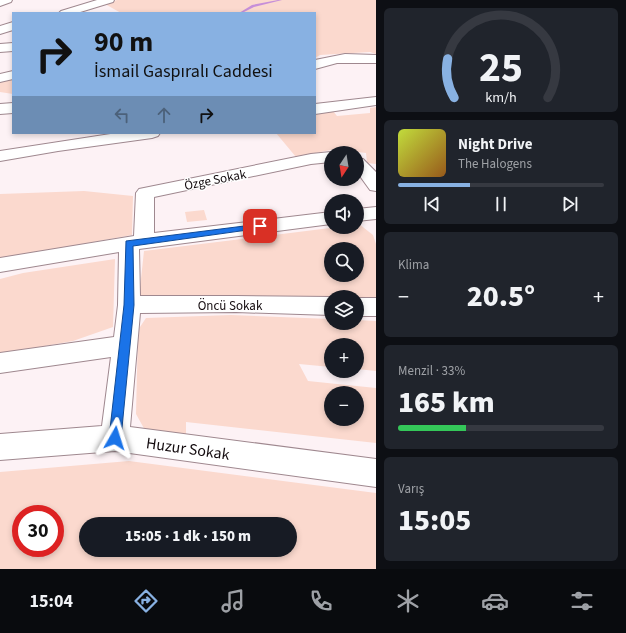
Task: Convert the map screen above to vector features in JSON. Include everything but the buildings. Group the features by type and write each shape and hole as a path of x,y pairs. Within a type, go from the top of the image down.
{"street":[{"path":"0,3 6,0 11,0"},
{"path":"68,12 109,0"},
{"path":"0,30 12,26"},
{"path":"0,48 12,47"},
{"path":"316,65 338,59 376,59"},
{"path":"0,78 12,75"},
{"path":"316,109 376,101"},
{"path":"0,108 12,108"},
{"path":"1,156 111,136 138,134"},
{"name":"Özge Sokak","path":"137,242 145,193 324,158"},
{"path":"0,265 137,242 324,219"},
{"path":"115,438 124,345 137,242"},
{"name":"Öncü Sokak","path":"129,305 236,304 324,306"},
{"path":"364,307 376,308"},
{"path":"0,363 124,345"},
{"name":"Huzur Sokak","path":"0,447 115,438 376,473"}],"shaded area":[{"path":"117,0 376,0 376,54 370,52 320,55 316,57 316,12 119,12 105,4"},
{"path":"12,79 12,94 0,92 0,81"},
{"path":"376,107 376,164 367,163 364,146 324,146 324,151 296,157 277,134 316,134 316,114 333,111 337,116 370,113 370,108"},
{"path":"84,191 133,196 132,235 0,259 0,194"},
{"path":"204,210 207,220 187,222 185,212"},
{"path":"364,228 373,235 376,244 376,301 364,300 364,290 324,290 324,297 139,297 144,251 324,229 324,234 364,234"},
{"path":"115,259 113,327 73,341 0,354 0,279 23,273"},
{"path":"231,315 324,319 324,330 364,330 364,320 376,321 376,371 364,370 364,338 324,338 324,366 299,364 308,381 357,386 324,386 324,426 364,426 364,387 376,388 376,443 186,422 186,438 146,432 136,414 138,330 146,318"},
{"path":"129,461 376,493 376,569 0,569 0,472"}],"waterway":[{"path":"242,12 253,6 281,0"}],"route":[{"path":"115,438 129,305 129,243 260,226"}]}
